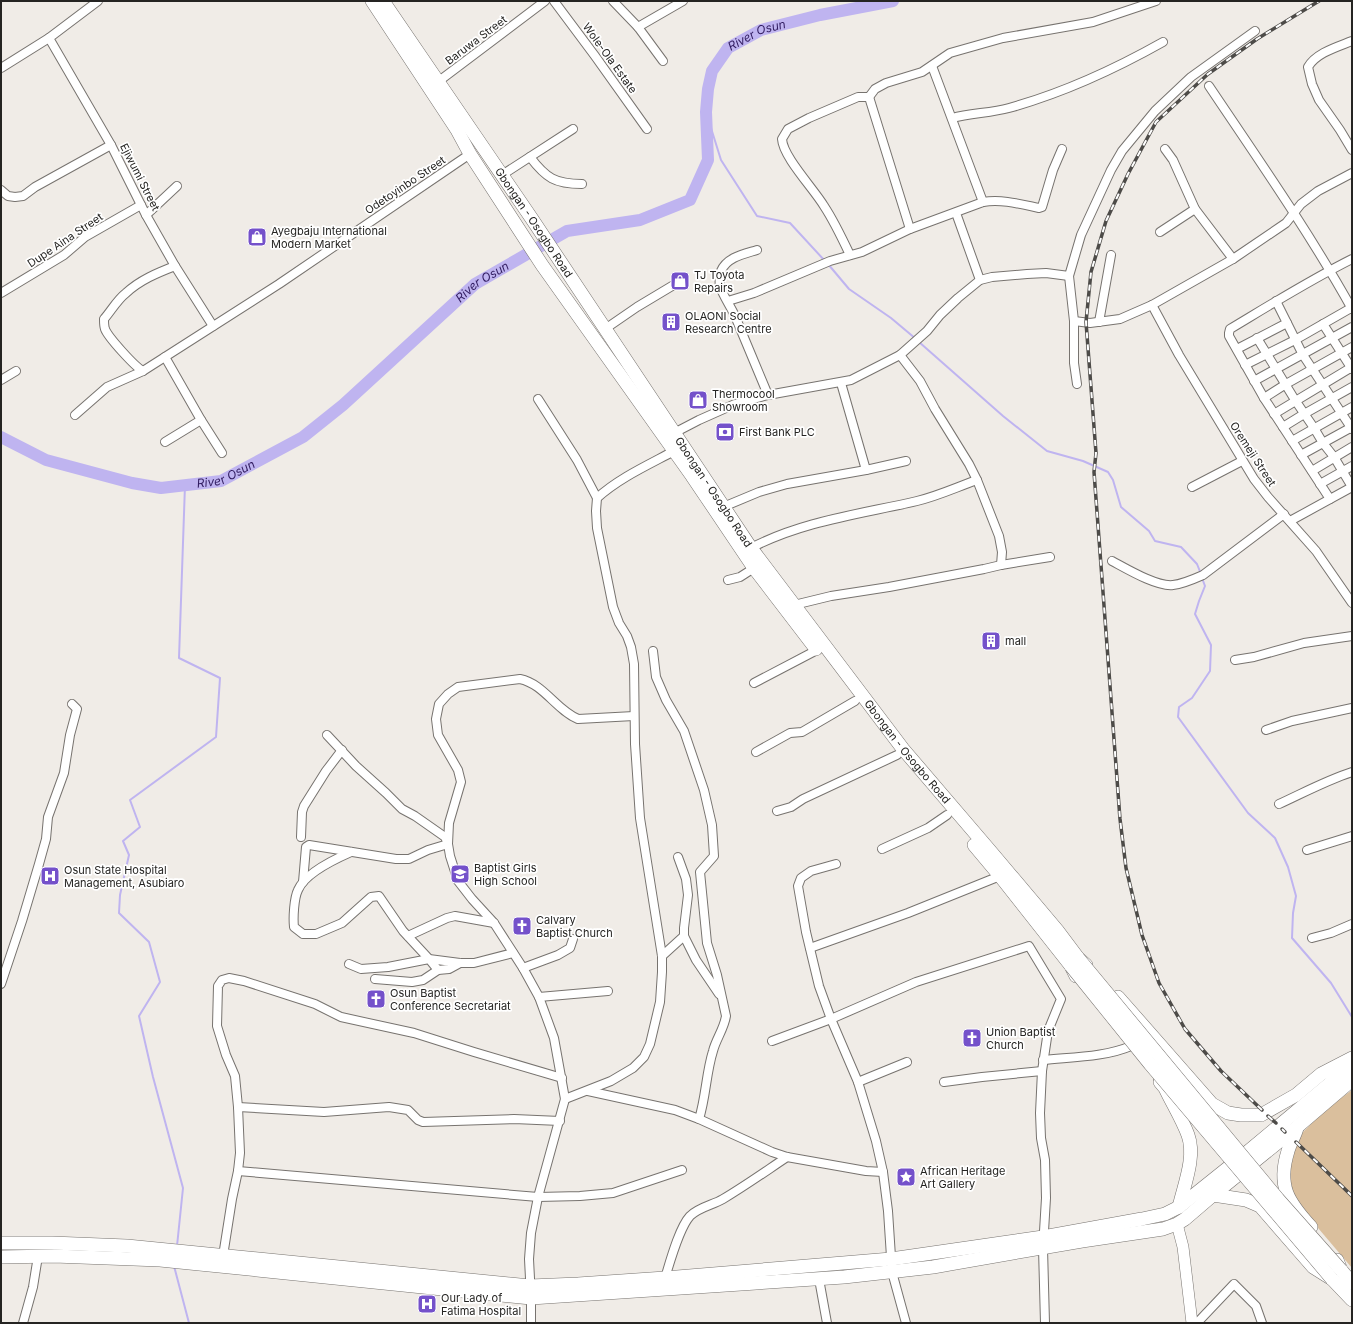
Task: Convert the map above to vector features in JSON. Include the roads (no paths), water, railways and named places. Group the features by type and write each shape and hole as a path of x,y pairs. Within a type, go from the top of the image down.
{"main road":[{"name":"Gbongan - Osogbo Road","path":"372,1 566,300 674,451 735,533 751,548 903,749 1057,930 1075,962"},
{"name":"Gbongan - Osogbo Road","path":"383,1 532,219 723,507 754,568 898,755 947,815 1075,962"},
{"path":"1075,962 1082,986 1165,1088 1188,1135 1191,1153 1178,1207"},
{"path":"1075,962 1112,990 1212,1104 1228,1113 1261,1116 1296,1095 1321,1074 1352,1058"},
{"path":"1075,962 1150,1064 1336,1275 1352,1300"},
{"path":"1,1256 116,1257 160,1255 531,1292 819,1279 933,1267 1165,1214 1178,1207 1239,1159 1352,1065"},
{"path":"183,1257 223,1256 531,1292 578,1284 891,1259 1043,1243 1082,1241 1163,1229 1177,1224 1185,1219 1352,1080"},
{"path":"1297,1127 1288,1150 1283,1176 1284,1186 1287,1195 1297,1210 1335,1255 1336,1275"},
{"path":"1213,1195 1246,1200 1260,1206 1313,1267 1336,1275 1352,1283"},
{"path":"1,1243 126,1246 160,1255"}],"street":[{"path":"1,68 49,38 98,1"},
{"name":"Baruwa Street","path":"439,81 545,1"},
{"name":"Wole-Ola Estate","path":"554,1 600,62 647,129"},
{"path":"613,1 638,27 663,61"},
{"path":"638,27 684,1"},
{"path":"869,97 875,89 922,72 950,53 1003,38 1093,22 1156,1"},
{"path":"1077,384 1074,363 1074,321 1070,276 1081,235 1111,170 1122,150 1155,111 1191,77 1256,31"},
{"name":"Ejiwumi Street","path":"49,38 111,145 141,205 175,266 213,326"},
{"path":"1352,41 1324,53 1310,63 1308,67 1312,84 1319,100 1352,150"},
{"path":"952,118 1007,108 1037,100 1127,62 1164,42"},
{"path":"932,66 983,202"},
{"path":"1209,86 1294,212 1352,309 1245,365"},
{"path":"850,255 839,231 824,205 803,178 784,148 782,138 788,129 809,118 858,97 869,97"},
{"path":"869,97 910,229"},
{"path":"502,175 573,129"},
{"path":"1,190 8,196 22,196 111,145"},
{"path":"728,301 754,293 830,261 862,252 910,229 983,202 1000,200 1039,208 1042,206 1053,170 1062,149"},
{"path":"1165,149 1173,160 1196,209 1233,259"},
{"name":"Odetoyinbo Street","path":"75,415 107,387 143,371 166,357 285,279 470,154"},
{"path":"530,157 540,170 551,179 572,184 582,184"},
{"path":"1074,321 1099,322 1120,319 1152,305 1233,259 1286,223 1301,204 1318,191 1352,173"},
{"path":"146,214 177,186"},
{"name":"Dupe Aina Street","path":"1,294 64,255 85,237 141,205"},
{"path":"1160,232 1196,209"},
{"path":"956,213 980,280"},
{"path":"757,250 735,257 727,263 722,269 720,275 720,286 728,301 768,395"},
{"path":"1099,322 1111,255"},
{"path":"1330,499 1264,398 1228,333 1230,330 1276,301 1352,259"},
{"path":"143,371 136,368 105,329 104,319 125,293 138,283 154,274 175,266"},
{"path":"674,433 735,404 768,395 851,380 900,355 916,339 927,331 940,315 980,280 992,277 1046,273 1070,276"},
{"path":"605,329 637,307 677,283"},
{"path":"1276,301 1303,355 1352,428 1301,455"},
{"name":"Oremeji Street","path":"1152,305 1179,355 1242,460 1268,497 1316,551 1352,603"},
{"path":"1237,349 1287,323"},
{"path":"1274,414 1322,384 1352,368 1324,324"},
{"path":"1254,381 1277,370 1352,327"},
{"path":"1257,338 1295,400 1334,457 1352,487 1290,521"},
{"path":"1264,398 1352,347"},
{"path":"900,355 920,381 935,409 970,464 999,536 1002,552 1001,565"},
{"path":"166,357 201,420 222,453"},
{"path":"1,380 16,371"},
{"path":"841,383 866,470"},
{"path":"1283,427 1352,387"},
{"path":"538,399 577,460 597,498 597,528 613,607 619,623 627,636 632,653 634,664 635,744 640,818 662,956 660,1002 650,1044 644,1057 632,1068 617,1077 588,1091 565,1099"},
{"path":"1292,441 1352,407"},
{"path":"165,442 201,420"},
{"path":"1312,471 1352,447"},
{"path":"597,498 619,481 674,451"},
{"path":"1192,488 1242,460"},
{"path":"723,507 759,492 787,484 866,470 906,461"},
{"path":"1320,484 1352,466"},
{"path":"751,548 770,538 785,533 852,514 944,493 977,480"},
{"path":"1112,561 1133,573 1162,584 1173,585 1203,575 1284,514"},
{"path":"794,605 831,596 889,587 1050,557"},
{"path":"728,580 733,580 740,577 754,568"},
{"path":"1235,660 1254,657 1304,643 1352,636"},
{"path":"754,683 817,650"},
{"path":"653,651 656,677 666,700 684,731 704,790 712,825 714,856 700,872 707,943 726,1011 725,1023 713,1050 699,1119"},
{"path":"531,1323 529,1259 531,1233 538,1197 565,1099 562,1078 554,1038 539,997 524,968 494,923 458,881 450,856 448,844 449,823 461,782 458,770 438,735 436,719 439,704 448,694 458,687 520,679 528,680 570,716 578,718 634,716"},
{"path":"756,752 790,733 802,732 856,701"},
{"path":"1,984 39,864 46,839 48,817 64,773 70,735 77,709 72,704"},
{"path":"1266,730 1292,721 1352,708"},
{"path":"327,735 356,766 402,809 445,837 448,844"},
{"path":"301,837 302,812 304,806 326,771 342,750"},
{"path":"777,811 791,807 803,799 898,755"},
{"path":"1279,804 1332,778 1352,772"},
{"path":"882,849 928,828 947,815"},
{"path":"1307,850 1352,836"},
{"path":"303,882 302,875 306,847 308,845 396,859 409,859 428,850 448,844"},
{"path":"352,852 324,866 303,882 297,890 293,917 294,927 303,934 316,934 342,923 371,897 375,895 379,896 402,931 438,970"},
{"path":"678,856 686,879 688,895 684,936 696,960 721,997"},
{"path":"836,864 811,871 801,878 798,886 819,986 831,1019 858,1082 876,1141 883,1172 888,1211 892,1272 906,1323"},
{"path":"810,948 908,913 1000,876"},
{"path":"408,936 447,918 455,916 494,923"},
{"path":"1312,938 1332,933 1352,924"},
{"path":"662,956 684,936"},
{"path":"524,968 558,955 570,948 573,939"},
{"path":"772,1041 831,1019 916,982 1029,946 1061,999 1048,1031 1042,1071 1040,1113 1046,1160 1043,1243 1045,1323"},
{"path":"349,964 361,969 395,966 429,959 460,963 474,963 513,953"},
{"path":"375,979 412,982 423,980 438,970 449,969 460,963"},
{"path":"223,1256 240,1153 235,1076 226,1055 217,1026 218,986 222,980 229,978 244,981 315,1004 341,1017 414,1033 562,1078"},
{"path":"539,997 608,991"},
{"path":"1043,1060 1102,1053 1125,1049 1131,1046"},
{"path":"858,1082 907,1062"},
{"path":"944,1082 1042,1071"},
{"path":"588,1091 675,1110 787,1157 866,1171 883,1172"},
{"path":"238,1107 324,1112 397,1107 408,1110 418,1120 423,1122 514,1119 560,1121"},
{"path":"665,1278 676,1245 685,1224 691,1216 700,1209 722,1200 787,1157"},
{"path":"238,1171 538,1197 580,1196 613,1193 682,1170"},
{"path":"1177,1224 1184,1247 1192,1323"},
{"path":"23,1323 38,1256"},
{"path":"819,1279 827,1323"},
{"path":"1197,1323 1234,1284 1256,1306 1262,1323"}],"waterway":[{"name":"River Osun","path":"1,437 46,460 132,483 161,488 221,481 303,437 343,405 475,284 567,231 640,220 690,200 708,160 706,112 708,89 712,71 728,48 761,30 820,15 893,1"},
{"path":"706,112 721,160 757,216 790,223 825,261"},
{"path":"828,264 849,289 891,318 916,339"},
{"path":"919,342 1003,416 1047,451 1083,461 1108,472 1113,480 1121,507 1149,531 1155,541 1181,547 1197,564 1201,574"},
{"path":"177,1246 183,1188 153,1077 139,1016 160,982 149,942 119,913 120,895 129,855 123,841 140,827 130,800 216,737 220,678 179,658 185,485"},
{"path":"1202,578 1205,586 1195,614 1211,645 1210,671 1192,698 1179,707 1178,717 1248,813 1275,838 1288,867 1296,896 1293,913 1292,938 1331,983 1352,1017"},
{"path":"174,1266 189,1323"}],"railway":[{"path":"1262,1110 1221,1071 1185,1029 1159,983 1142,935 1126,868 1120,819 1094,472 1096,453 1086,322 1091,272 1106,221 1128,174 1156,122 1208,74 1257,39 1319,1"},
{"path":"1268,1116 1276,1123"},
{"path":"1282,1129 1285,1132"},
{"path":"1296,1142 1352,1196"}],"place":[{"name":"Ayegbaju International Modern Market","path":"257,237"},
{"name":"TJ Toyota Repairs","path":"680,281"},
{"name":"OLAONI Social Research Centre","path":"671,322"},
{"name":"Thermocool Showroom","path":"698,400"},
{"name":"First Bank PLC","path":"725,432"},
{"name":"mall","path":"991,641"},
{"name":"Baptist Girls High School","path":"460,874"},
{"name":"Osun State Hospital Management, Asubiaro","path":"50,876"},
{"name":"Calvary Baptist Church","path":"522,926"},
{"name":"Osun Baptist Conference Secretariat","path":"376,999"},
{"name":"Union Baptist Church","path":"972,1038"},
{"name":"African Heritage Art Gallery","path":"906,1177"},
{"name":"Our Lady of Fatima Hospital","path":"427,1304"}]}
